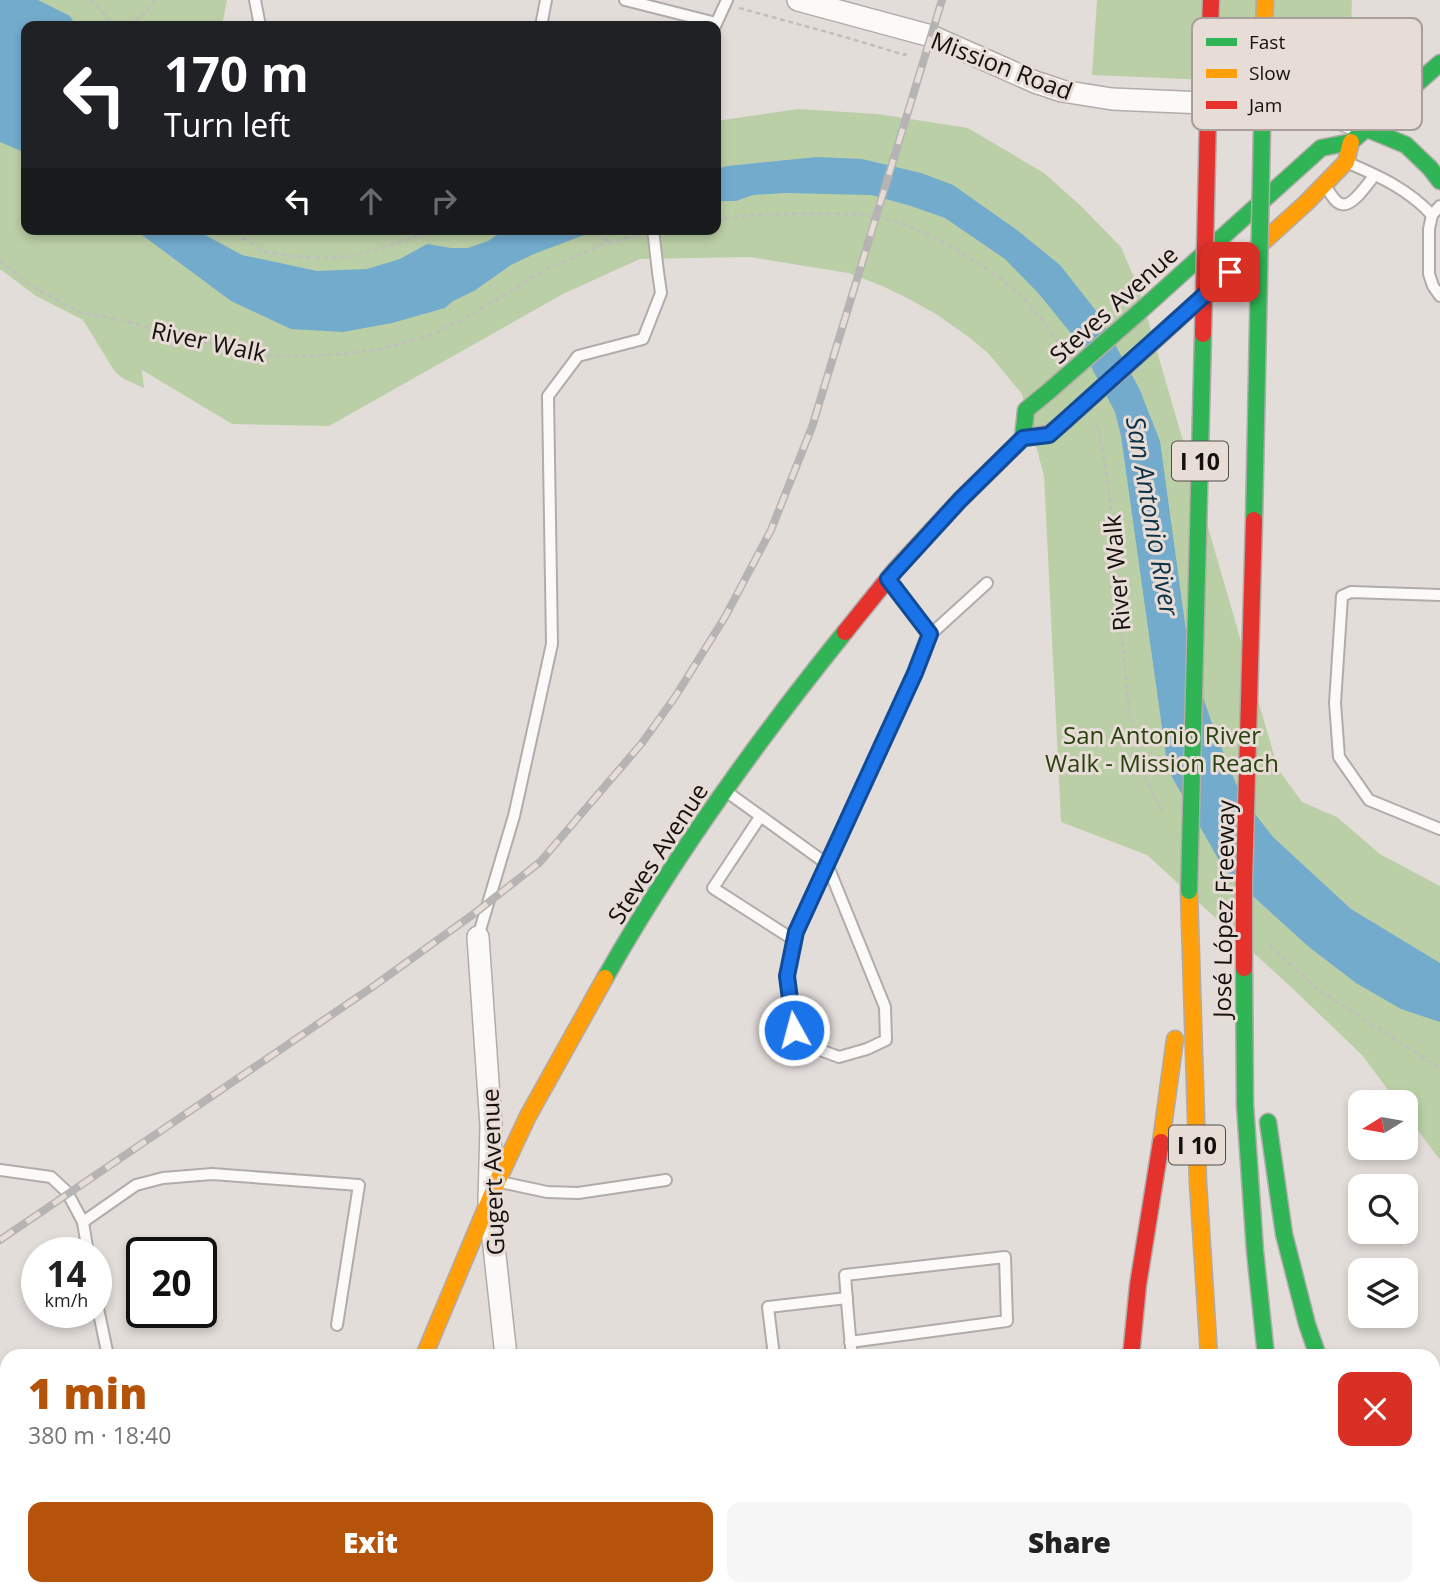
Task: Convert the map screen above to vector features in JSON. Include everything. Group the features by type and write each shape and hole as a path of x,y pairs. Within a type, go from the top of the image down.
{"main road":[{"name":"José López Freeway","path":"1210,18 1211,0"},
{"name":"José López Freeway","path":"1264,18 1265,0"},
{"name":"Steves Avenue","path":"1422,79 1440,63"},
{"name":"José López Freeway","path":"1208,130 1189,934 1198,1183 1209,1349"},
{"name":"José López Freeway","path":"1262,130 1244,882 1244,1047 1245,1105 1255,1251 1265,1349"},
{"name":"Steves Avenue","path":"1023,438 1026,411 1321,148 1358,135 1364,130"},
{"path":"1346,162 1358,135"},
{"name":"Mission Road","path":"1358,135 1406,145 1440,181"},
{"name":"Steves Avenue","path":"427,1349 493,1191 528,1116 632,930 725,790 820,663 888,579 960,500 1023,438 1049,435 1306,203 1346,162"},
{"path":"1132,1349 1138,1285 1166,1113 1189,934"},
{"path":"1244,1047 1268,1119 1284,1234 1316,1349"}],"street":[{"name":"Mission Road","path":"798,0 931,36 1035,82 1062,91 1112,99 1192,102"},
{"name":"Mission Road","path":"1349,130 1358,135"},
{"name":"Gugert Avenue","path":"478,937 505,1349"}],"lane":[{"path":"255,0 259,21"},
{"path":"542,21 546,0"},
{"path":"625,0 704,21"},
{"path":"717,21 731,4"},
{"path":"1346,162 1407,192 1436,211 1429,229 1429,274 1440,296"},
{"path":"1324,184 1336,201 1347,204 1353,201 1374,176"},
{"path":"478,937 514,816 552,644 548,396 578,356 643,339 661,293 651,235"},
{"path":"888,579 930,634"},
{"path":"725,790 827,864 885,1007 886,1040 839,1057 809,1046 794,1030 787,976 794,940 796,932 827,864 910,685 930,634 987,583"},
{"path":"1440,595 1351,592 1342,596 1335,703 1339,757 1369,800 1440,829"},
{"path":"760,817 713,888 794,940"},
{"path":"0,1170 51,1177 69,1194 83,1222 85,1237"},
{"path":"83,1222 136,1185 163,1178 212,1174 359,1185 337,1325"},
{"path":"493,1191 578,1193 666,1180"},
{"path":"850,1342 1007,1321 1005,1257 845,1275 850,1342 851,1349"},
{"path":"773,1349 768,1307 847,1298"},
{"path":"102,1328 106,1349"}],"path":[{"path":"90,0 110,21"},
{"path":"135,21 155,0"},
{"path":"731,4 905,55"},
{"path":"721,218 766,214 860,214 895,222 932,236 962,253 1022,297 1041,318 1062,349"},
{"path":"238,235 263,251 289,256 328,258 351,256 421,235"},
{"path":"604,235 607,243"},
{"name":"River Walk","path":"0,260 27,283 78,312 121,320 248,353 284,357 381,349 430,335 471,315 548,268 607,243 636,235"},
{"name":"River Walk","path":"1095,419 1103,446 1108,484 1126,688 1133,736 1149,784 1168,820"},
{"path":"1267,942 1317,989 1440,1068"}],"green space":[{"name":"San Antonio River Walk - Mission Reach","path":"0,0 227,0 223,21 21,21 21,235 721,235 721,120 798,109 878,114 968,128 1044,173 1121,247 1139,289 1278,769 1302,802 1337,817 1380,854 1440,886 1440,1160 1418,1130 1418,1090 1388,1090 1362,1055 1147,855 1061,822 1044,476 1022,394 989,354 936,314 880,285 848,273 750,257 640,259 563,294 329,426 232,424 142,370 144,388 115,372 83,320 36,296 0,269"},
{"path":"1097,0 1352,0 1351,18 1192,18 1192,79 1092,75"}],"water":[{"path":"0,0 38,0 70,16 73,21 21,21 21,151 0,142"},
{"name":"San Antonio River","path":"817,157 862,159 921,173 953,185 1017,230 1060,265 1097,312 1139,388 1160,441 1190,660 1241,796 1273,837 1351,909 1440,963 1440,1022 1401,1009 1356,983 1309,947 1225,871 1168,770 1121,436 1115,412 1078,342 1039,294 1005,259 945,218 911,206 871,195 785,193 721,201 721,168"},
{"path":"142,235 205,235 242,255 317,271 367,269 400,259 427,244 468,248 497,235 584,235 511,265 445,308 392,323 343,332 291,329 231,301"}],"railway":[{"path":"0,1240 371,988 475,913 540,862 642,743 675,697 725,617 771,530 812,427 942,0"}],"traffic: fast":[{"path":"1422,79 1440,63"},
{"path":"1254,520 1262,130"},
{"path":"1138,313 1321,148 1351,142 1365,130"},
{"path":"1370,130 1406,145 1440,181"},
{"path":"1049,391 1138,313"},
{"path":"1189,891 1203,334"},
{"path":"1065,421 1154,341"},
{"path":"1023,438 1026,410 1049,391"},
{"path":"605,978 659,888 718,800 845,632"},
{"path":"1244,968 1245,1105 1255,1251 1265,1349"},
{"path":"1268,1122 1284,1234 1316,1349"}],"traffic: slow":[{"path":"1264,18 1265,0"},
{"path":"1154,341 1306,203 1346,162 1351,142"},
{"path":"1189,891 1198,1183 1209,1349"},
{"path":"427,1349 497,1182 528,1116 605,978"},
{"path":"1161,1142 1175,1039"}],"traffic: jam":[{"path":"1210,18 1211,0"},
{"path":"1203,334 1208,130"},
{"path":"845,632 895,570 1023,438 1049,434 1065,421"},
{"path":"1244,968 1254,520"},
{"path":"1132,1349 1138,1285 1161,1142"}],"route":[{"path":"794,1030 787,976 796,932 915,673 930,634 888,579 960,500 1023,438 1049,435 1230,272"}]}
